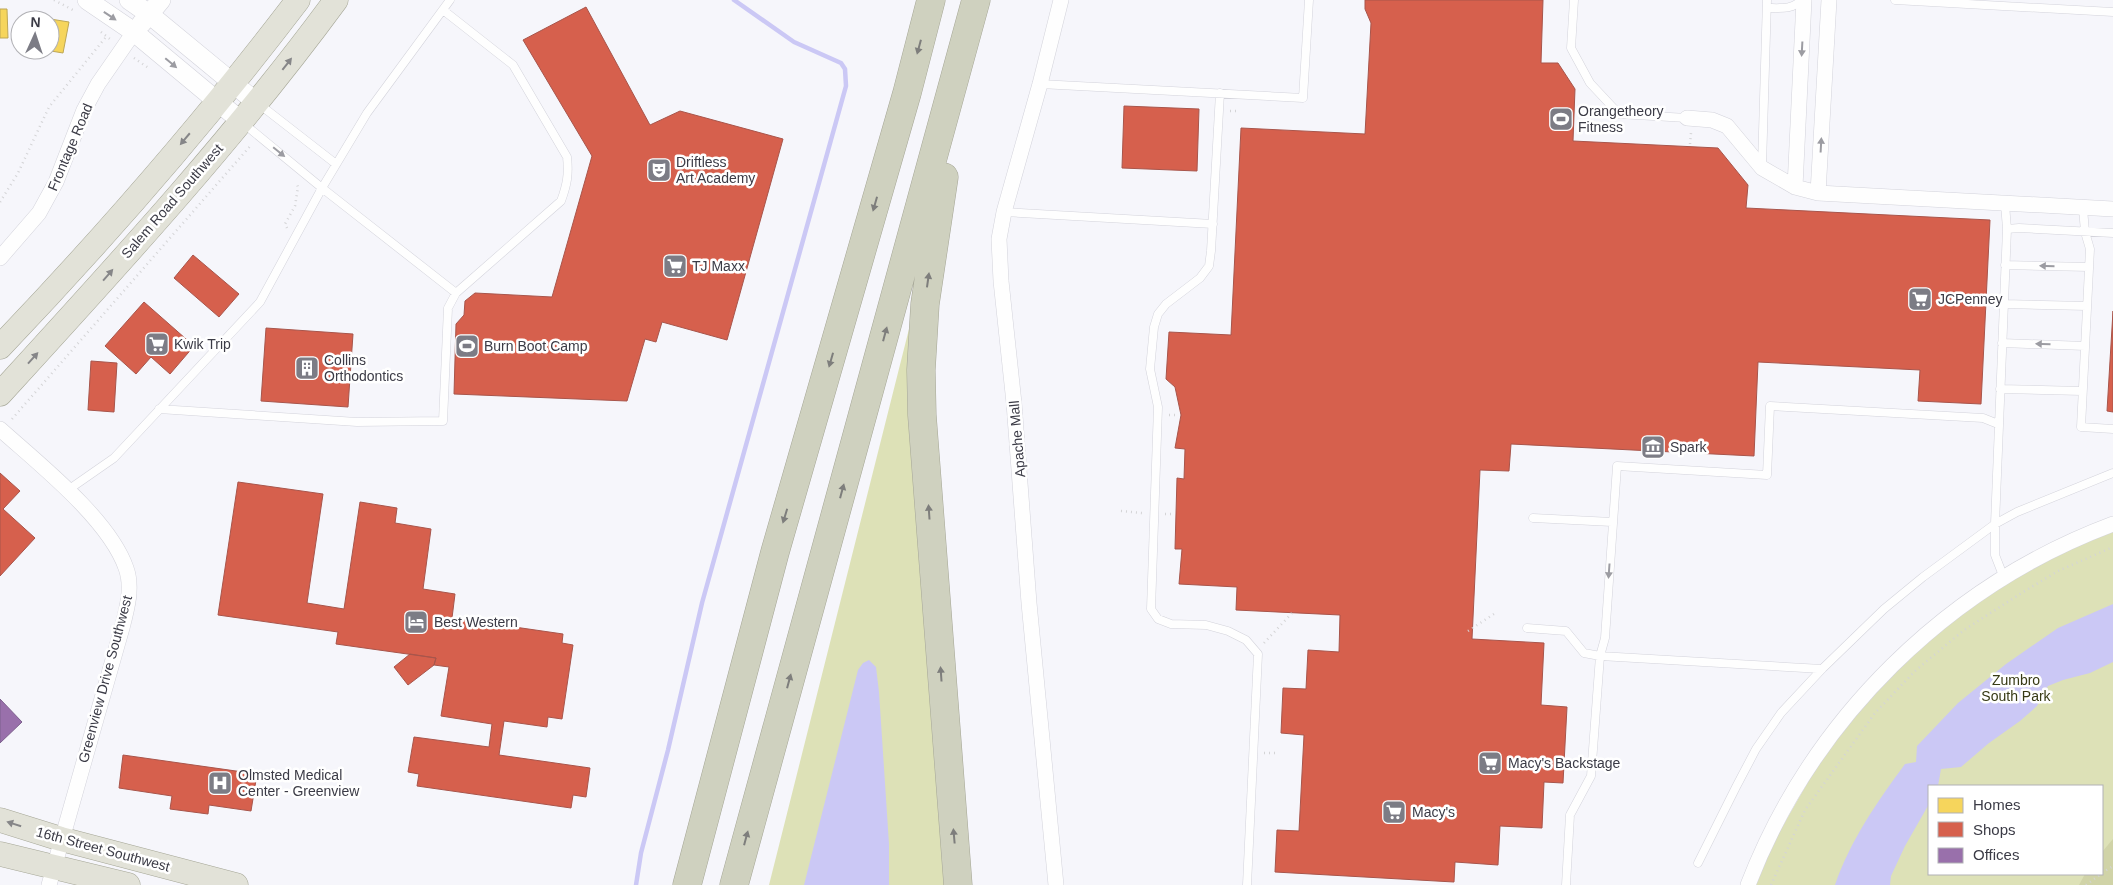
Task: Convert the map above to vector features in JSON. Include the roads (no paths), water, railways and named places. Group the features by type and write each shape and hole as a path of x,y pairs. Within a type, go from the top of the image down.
{"highway":[{"path":"687,885 775,552 904,103 931,0"},
{"path":"734,885 974,11"},
{"path":"958,885 922,425 921,370 925,304 935,230 974,11"}],"main road":[{"path":"0,347 100,239 217,102 298,0"},
{"name":"Salem Road Southwest","path":"0,394 76,311 250,129 257,102 336,0"},
{"name":"16th Street Southwest","path":"0,820 61,839 236,885"},
{"name":"16th Street Southwest","path":"0,854 52,876 128,885"}],"street":[{"path":"87,0 134,32 250,129"},
{"path":"129,0 155,7 232,83 257,102"},
{"name":"Apache Mall","path":"1056,885 1029,603 1014,403 999,259 999,240 1004,212 1040,84 1061,0"},
{"path":"1795,187 1802,0"},
{"path":"1818,193 1829,0"},
{"path":"134,32 155,7"},
{"name":"Frontage Road","path":"0,258 40,213 56,182 84,110 98,84 134,32"},
{"path":"1687,118 1712,120 1728,126 1762,168 1795,187 1818,193 2113,209"},
{"name":"Greenview Drive Southwest","path":"1,430 95,519 113,544 126,568 129,590 122,628 52,876"},
{"path":"1748,885 1762,848 1800,780 1842,721 1899,658 1970,599 2056,548 2113,524"}],"lane":[{"path":"67,491 114,458 260,302 322,188 366,113 450,0"},
{"path":"1040,84 1303,98 1309,0"},
{"path":"1574,0 1571,48 1590,83 1619,114 1687,118"},
{"path":"1762,168 1767,4 1787,8 1796,5 1802,0"},
{"path":"1895,0 2113,12"},
{"path":"159,409 357,422 443,421 448,308 456,293 561,201 569,172 567,157 513,65 443,10"},
{"path":"1220,93 1213,224 1208,266 1200,278 1166,304 1158,314 1154,327 1150,369 1158,408 1151,610 1158,619 1171,624 1206,625 1228,631 1246,640 1258,654 1247,885"},
{"path":"257,102 336,164"},
{"path":"250,129 456,293"},
{"path":"2004,578 1995,555 1995,524 2007,229 2005,204"},
{"path":"2083,208 2085,232 2090,249 2081,427 2113,429"},
{"path":"1004,212 1213,224"},
{"path":"2007,229 2113,233"},
{"path":"2005,265 2089,267"},
{"path":"2004,304 2087,306"},
{"path":"2002,343 2085,346"},
{"path":"2000,389 2082,391"},
{"path":"1566,885 1570,814 1590,776 1600,656 1605,638 1616,466 1767,475 1770,406 1983,418 1998,424"},
{"path":"1698,863 1756,749 1781,713 1822,669 1884,609 1923,577 1995,524 2017,512 2113,473"},
{"path":"1533,518 1612,522"},
{"path":"1527,628 1566,631 1584,654 1822,669"}],"water":[{"path":"2113,604 2113,662 2090,673 2048,686 2037,706 1961,767 1941,769 1938,785 1928,785 1928,806 1905,846 1891,876 1890,885 1835,885 1856,837 1884,793 1905,764 1916,762 1917,746 1958,703 2006,664 2058,628"},
{"path":"869,660 876,667 879,692 889,844 889,885 804,885 858,670 863,663"}],"waterway":[{"path":"636,885 641,853 668,750 702,603 846,86 845,69 841,63 794,42 734,0"}],"place":[{"name":"Orangetheory Fitness","path":"1561,119"},
{"name":"Driftless Art Academy","path":"659,170"},
{"name":"TJ Maxx","path":"675,266"},
{"name":"JCPenney","path":"1920,299"},
{"name":"Kwik Trip","path":"157,344"},
{"name":"Burn Boot Camp","path":"467,346"},
{"name":"Collins Orthodontics","path":"307,368"},
{"name":"Spark","path":"1653,447"},
{"name":"Best Western","path":"416,622"},
{"name":"Macy's Backstage","path":"1490,763"},
{"name":"Olmsted Medical Center - Greenview","path":"220,783"},
{"name":"Macy's","path":"1394,812"}],"park label":[{"name":"Zumbro South Park","path":"2016,688"}]}
